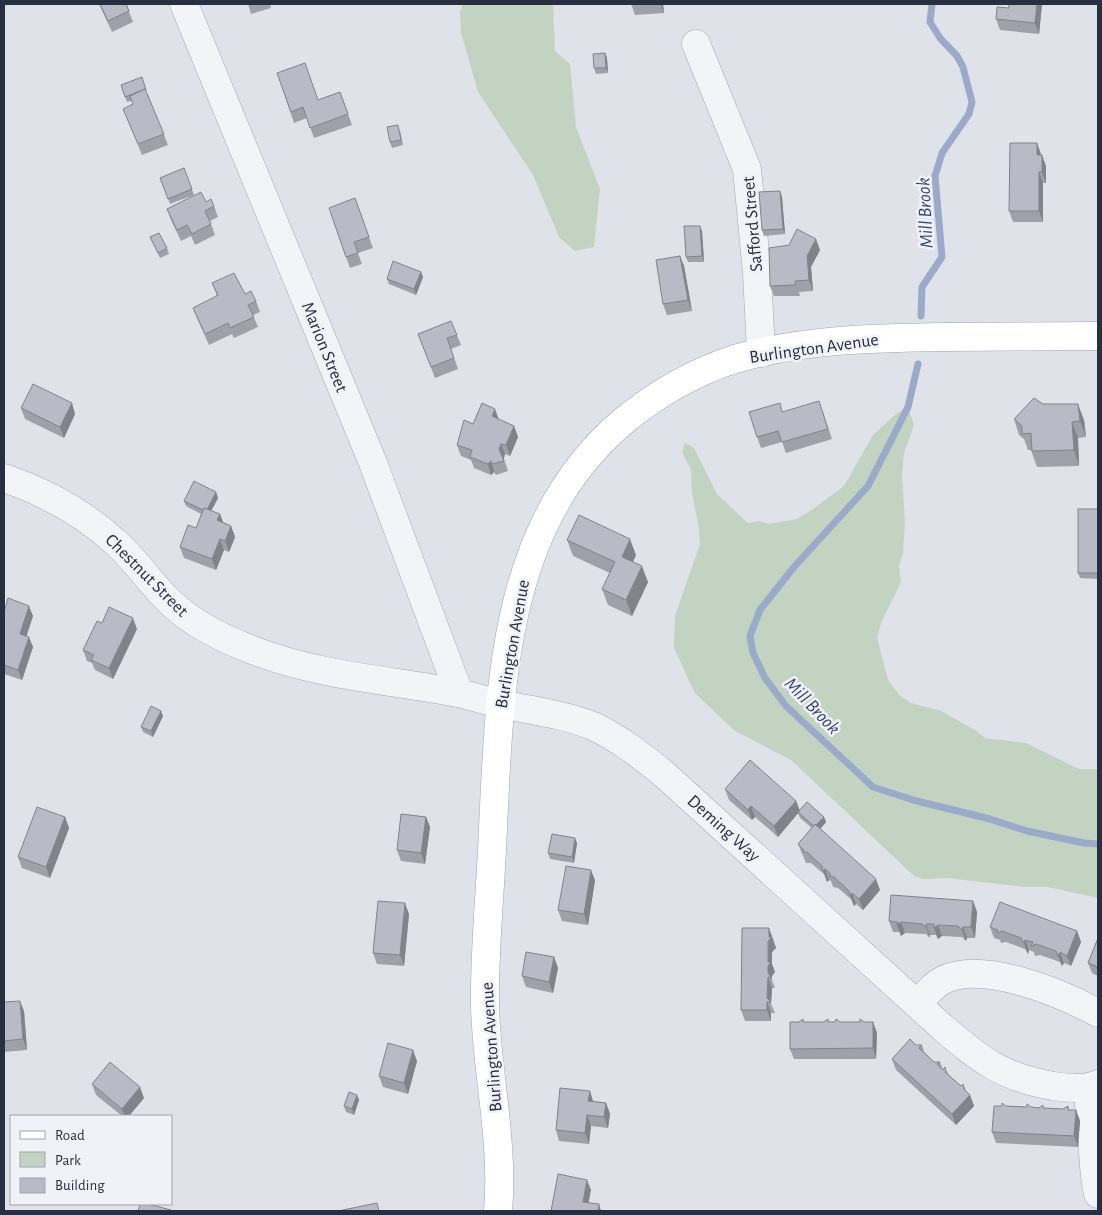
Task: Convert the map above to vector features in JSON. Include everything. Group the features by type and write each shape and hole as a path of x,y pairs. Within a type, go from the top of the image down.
{"main road":[{"name":"Burlington Avenue","path":"498,1211 499,1142 490,1071 486,998 500,704 517,599 527,564 548,515 574,474 613,430 657,396 681,381 709,369 761,353 837,341 888,338 1098,336"}],"street":[{"name":"Marion Street","path":"184,4 373,463 459,693"},
{"name":"Safford Street","path":"696,44 748,169 757,273 761,353"},
{"name":"Chestnut Street","path":"4,478 46,494 82,515 126,552 160,591 184,614 234,642 256,652 320,671 459,693 500,704"},
{"name":"Deming Way","path":"500,704 542,711 576,720 594,727 638,754 665,775 972,1052 1002,1072 1037,1083 1092,1086"},
{"path":"918,1004 943,980 956,975 978,973 1005,977 1032,986 1098,1013"},
{"path":"1092,1086 1093,1172 1098,1194"}],"green space":[{"path":"463,4 553,4 555,51 570,64 576,127 600,189 594,247 575,251 559,237 533,175 478,92 461,32 460,12"},
{"path":"908,407 914,425 904,453 902,475 905,522 903,553 899,567 901,582 881,623 877,638 888,680 899,695 911,703 941,711 975,730 985,738 1026,743 1079,769 1098,769 1098,898 1048,887 1025,887 947,878 923,879 914,876 791,760 735,731 695,693 674,648 675,616 700,544 692,494 691,470 682,452 685,443 694,448 717,494 748,523 759,521 768,524 797,519 844,486 873,435 897,413"}],"building":[{"path":"100,4 126,4 129,11 108,21"},
{"path":"1009,4 1037,4 1035,23 996,19 997,7 1009,8"},
{"path":"605,53 606,68 594,68 593,54"},
{"path":"305,63 318,100 340,92 348,114 310,128 303,107 291,112 277,73"},
{"path":"142,77 146,90 125,97 121,85"},
{"path":"145,89 164,134 138,144 123,109 133,104 130,96"},
{"path":"398,125 401,140 390,142 387,127"},
{"path":"1010,143 1037,143 1037,155 1042,155 1042,172 1039,172 1039,211 1009,211"},
{"path":"184,168 192,189 168,199 160,178"},
{"path":"780,191 783,229 762,230 759,192"},
{"path":"201,192 206,202 211,199 214,206 205,211 211,224 192,234 187,225 177,230 167,209"},
{"path":"355,198 369,237 354,242 358,253 346,257 329,208"},
{"path":"684,226 700,226 702,256 686,257"},
{"path":"797,229 816,239 807,256 809,280 795,281 796,285 770,286 769,248 789,245"},
{"path":"159,233 167,248 158,253 150,237"},
{"path":"680,256 688,300 663,304 656,260"},
{"path":"393,261 421,272 414,289 387,279"},
{"path":"234,273 245,294 251,291 256,301 248,305 254,317 230,328 228,323 205,334 193,308 218,295 212,283"},
{"path":"451,321 457,335 447,338 454,358 431,367 418,334"},
{"path":"33,384 72,403 60,427 21,408"},
{"path":"1034,398 1043,404 1078,404 1080,421 1072,422 1074,450 1032,451 1031,433 1022,434 1022,426 1014,419"},
{"path":"819,401 828,429 782,442 778,431 757,437 749,412 780,403 782,412"},
{"path":"482,403 495,409 492,416 514,426 506,445 501,444 499,449 504,461 492,464 491,461 488,464 470,457 472,450 457,445 464,420 473,424"},
{"path":"194,481 216,492 207,510 184,501"},
{"path":"204,508 220,514 217,520 231,526 225,541 220,539 212,559 180,547 188,525 196,528"},
{"path":"1078,509 1098,509 1098,573 1078,573"},
{"path":"579,515 630,539 622,557 642,566 626,600 602,589 615,562 567,540"},
{"path":"8,598 29,606 20,634 29,637 18,670 4,665 4,612"},
{"path":"109,607 133,618 109,668 91,660 94,655 83,650 97,621 102,623"},
{"path":"151,706 161,711 151,731 141,727"},
{"path":"750,760 796,801 774,826 751,806 748,810 725,789"},
{"path":"807,802 824,817 814,826 798,812"},
{"path":"37,807 65,817 46,867 18,857"},
{"path":"401,814 426,817 421,853 397,850"},
{"path":"815,824 876,879 859,899 852,893 850,896 849,891 834,877 829,876 831,874 825,869 823,871 822,866 807,852 802,852 804,850 798,844"},
{"path":"552,834 575,838 572,857 548,853"},
{"path":"566,866 591,870 584,914 558,910"},
{"path":"891,895 973,901 971,927 963,927 962,930 958,926 938,925 934,928 934,924 926,924 926,927 922,924 901,922 897,925 898,922 889,921"},
{"path":"378,901 405,903 400,955 373,953"},
{"path":"1000,902 1077,931 1067,956 1060,952 1058,956 1056,951 1036,944 1031,946 1033,942 1025,940 1024,943 1021,938 1002,931 997,933 998,930 990,927"},
{"path":"742,928 769,928 769,937 772,937 768,941 768,962 771,962 768,966 768,973 771,977 768,977 767,998 771,1002 767,1002 767,1010 741,1010"},
{"path":"1098,938 1098,970 1096,966 1088,963"},
{"path":"526,952 554,957 549,982 522,976"},
{"path":"20,1001 23,1039 4,1041 4,1002"},
{"path":"803,1019 803,1022 824,1022 828,1019 828,1022 835,1022 836,1019 840,1022 860,1022 860,1019 864,1022 873,1022 873,1048 790,1049 790,1022 799,1022"},
{"path":"910,1039 916,1045 922,1045 919,1048 934,1062 940,1062 937,1064 943,1070 945,1067 946,1073 961,1086 963,1084 964,1089 970,1095 952,1114 892,1059"},
{"path":"388,1043 413,1050 404,1083 379,1076"},
{"path":"110,1062 140,1087 122,1109 92,1084"},
{"path":"560,1088 590,1091 588,1101 606,1103 604,1117 587,1115 585,1133 556,1130"},
{"path":"349,1092 357,1095 352,1109 344,1106"},
{"path":"1002,1103 1006,1106 1027,1107 1027,1104 1031,1107 1039,1108 1043,1105 1043,1108 1063,1109 1068,1106 1068,1110 1076,1110 1074,1136 992,1132 994,1106 1002,1106"},
{"path":"558,1174 587,1180 583,1202 599,1204 598,1211 551,1211"},
{"path":"377,1203 379,1211 338,1211"},
{"path":"140,1205 152,1205 171,1210 171,1211 138,1211"}],"waterway":[{"name":"Mill Brook","path":"921,316 922,287 942,257 935,176 942,153 969,114 972,102 963,67 957,56 940,38 930,22 932,4"},
{"name":"Mill Brook","path":"918,364 908,407 868,486 794,567 760,610 750,636 753,653 765,678 786,706 873,787 913,800 990,819 1027,831 1084,843 1098,844"}]}
